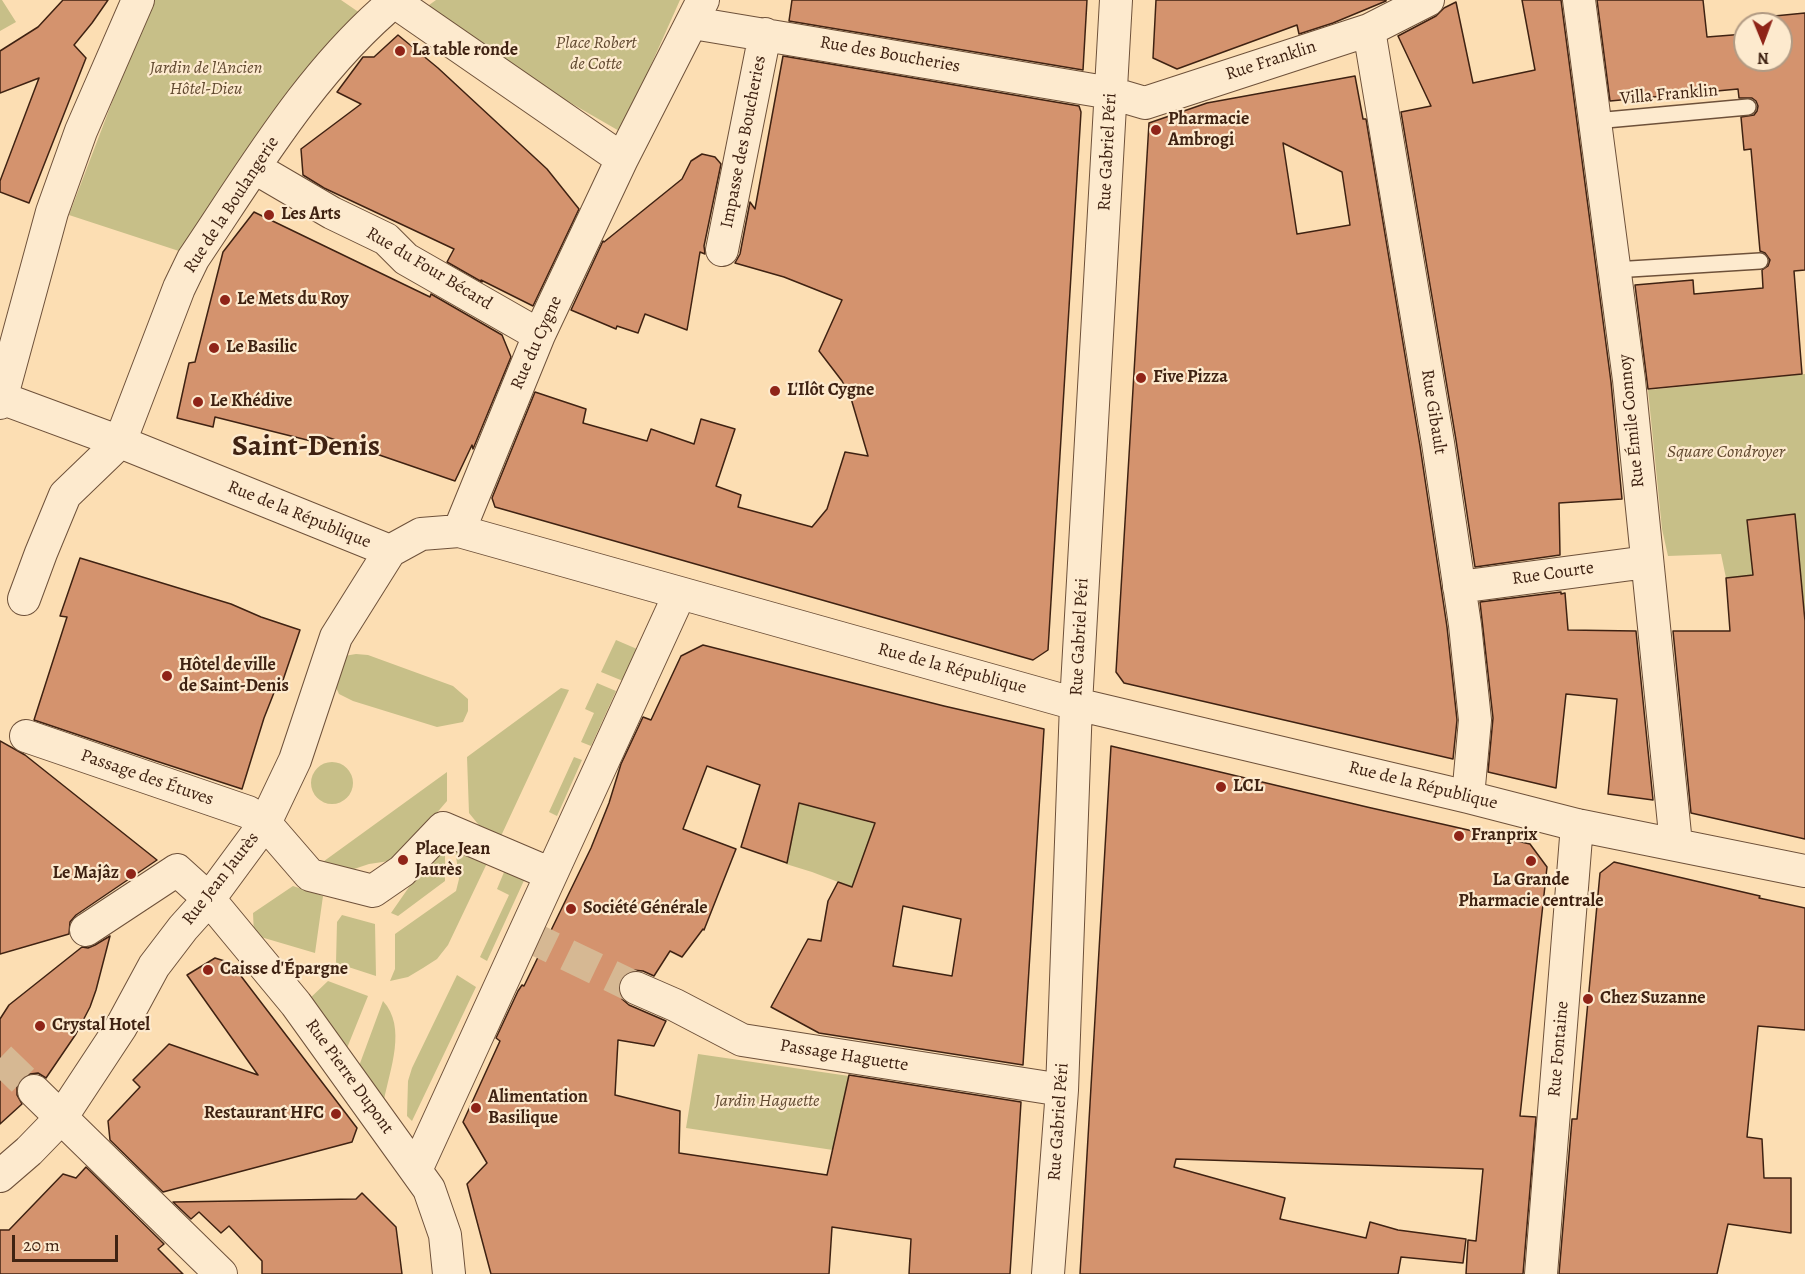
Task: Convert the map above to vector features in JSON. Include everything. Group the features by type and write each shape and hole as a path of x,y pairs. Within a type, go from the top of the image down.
{"street":[{"path":"1,400 52,212 81,131 138,0"},
{"path":"394,0 622,159"},
{"name":"Rue de la Boulangerie","path":"120,442 179,288 193,259 305,94 357,34 394,0"},
{"name":"Rue Gabriel Péri","path":"1048,1274 1062,1090 1076,704 1116,0"},
{"name":"Rue Franklin","path":"1111,93 1145,103 1369,30 1428,0"},
{"name":"Rue Émile Connoy","path":"1579,0 1629,380 1676,844"},
{"name":"Rue des Boucheries","path":"698,11 765,34 1111,93"},
{"name":"Rue du Cygne","path":"459,531 539,335 622,159 698,11"},
{"name":"Rue Gibault","path":"1369,30 1438,443 1465,625 1475,720 1468,796"},
{"name":"Impasse des Boucheries","path":"722,250 765,34"},
{"name":"Rue du Four Bécard","path":"255,168 332,213 386,239 406,259 539,335"},
{"name":"Rue de la République","path":"1,400 120,442 390,551 421,534 459,531 1076,704 1468,796 1577,825 1805,871"},
{"path":"24,599 65,495 120,442"},
{"name":"Rue Jean Jaurès","path":"0,1176 29,1151 61,1118 121,1027 154,966 209,899 265,824 295,760 336,637 390,551"},
{"name":"Rue Courte","path":"1459,587 1647,562"},
{"path":"416,1170 680,593"},
{"name":"Passage des Étuves","path":"26,736 248,813 265,824"},
{"path":"265,824 310,875 373,891 402,871 443,828 552,874"},
{"name":"Rue Fontaine","path":"1541,1274 1577,825"},
{"name":"Rue Pierre Dupont","path":"86,930 177,870 209,899 296,1004 429,1189 445,1235 449,1274"},
{"name":"Passage Haguette","path":"636,988 675,1005 742,1040 1062,1090"},
{"path":"34,1092 221,1274"}],"lane":[{"name":"Villa Franklin","path":"1595,121 1748,107"},
{"path":"1614,270 1761,261"}],"green space":[{"path":"0,0 16,22 0,31"},
{"name":"Jardin de l'Ancien Hôtel-Dieu","path":"151,0 341,0 360,13 182,252 69,215"},
{"name":"Place Robert de Cotte","path":"436,0 680,0 621,132 562,98 425,8"},
{"name":"Square Condroyer","path":"1805,374 1805,617 1795,514 1747,520 1753,575 1726,578 1721,554 1668,556 1662,529 1648,390"},
{"path":"616,640 637,649 623,681 601,672"},
{"path":"368,655 453,686 468,699 468,711 463,722 437,727 353,701 339,694 333,681 344,656"},
{"path":"597,683 616,691 591,746 581,742 594,713 585,709"},
{"path":"561,688 569,690 501,836 482,829 469,813 467,757"},
{"path":"574,757 582,760 557,816 549,812"},
{"path":"332,762 347,768 353,783 347,798 332,804 317,798 311,783 317,768"},
{"path":"447,772 447,801 396,860 369,864 347,874 320,864"},
{"path":"803,788 828,811 875,824 866,849 888,901 786,864"},
{"path":"455,848 489,859 448,945 437,959 423,968 408,977 390,981 395,969 395,934 456,891 459,879"},
{"path":"434,851 445,854 445,881 398,916 391,913"},
{"path":"507,865 527,874 487,961 480,957 509,895 497,889"},
{"path":"293,886 323,896 315,953 254,935 253,913"},
{"path":"342,915 375,924 376,976 336,963 337,922"},
{"path":"457,975 476,987 412,1121 407,1116 408,1081 412,1068"},
{"path":"328,981 368,996 345,1053 306,1002"},
{"path":"383,1001 390,1011 395,1036 393,1062 384,1100 359,1066"},
{"name":"Jardin Haguette","path":"698,1054 849,1076 833,1150 686,1128"}],"building":[{"path":"63,0 108,0 74,45 86,58 29,203 0,192 0,181 39,78 0,93 0,51 38,27"},
{"path":"792,0 1087,0 1083,70 789,21"},
{"path":"1156,0 1386,1 1299,34 1297,25 1177,69 1153,58"},
{"path":"1522,0 1561,0 1611,382 1622,499 1559,503 1560,555 1475,567 1401,112 1431,106 1398,36 1436,16 1444,8 1456,2 1473,83 1535,70"},
{"path":"1597,0 1703,0 1707,37 1733,35 1733,72 1793,72 1793,14 1805,13 1805,270 1794,271 1802,374 1648,389 1635,285 1693,280 1694,294 1763,288 1762,270 1768,266 1770,260 1765,253 1760,251 1751,149 1744,150 1741,117 1754,115 1758,106 1752,98 1739,98 1738,89 1610,101"},
{"path":"398,35 438,68 547,169 579,209 533,306 481,280 482,282 447,262 454,249 324,188 303,175 301,149 361,104 337,92 363,57 374,57"},
{"path":"783,56 1079,106 1081,112 1048,650 1033,660 495,507 492,498 535,392 586,409 583,423 647,441 651,429 694,444 701,419 735,429 716,486 741,495 738,507 812,527 827,509 845,452 868,456 850,395 819,351 842,300 784,277 735,263 740,254 750,202 755,209"},
{"path":"1355,76 1363,119 1366,119 1420,446 1447,627 1457,720 1453,759 1124,683 1116,672 1149,123 1207,103","holes":["1283,143 1342,172 1350,225 1297,234"]},
{"path":"702,154 715,157 721,164 704,246 705,254 700,252 687,330 645,314 638,333 617,326 616,329 571,310 603,241 682,179 691,161"},
{"path":"254,212 430,297 431,294 502,335 511,357 473,449 472,445 455,481 324,436 323,444 215,417 213,427 177,418 189,363 195,362 223,252"},
{"path":"1795,514 1805,621 1805,839 1691,813 1673,631 1730,631 1726,578 1753,575 1747,520"},
{"name":"Hôtel de ville de Saint-Denis","path":"80,558 231,604 300,630 281,686 277,685 264,718 242,789 34,720 67,617 60,616"},
{"path":"1561,592 1561,594 1565,593 1568,630 1636,631 1653,800 1608,794 1617,699 1566,694 1556,788 1488,772 1493,718 1480,602"},
{"path":"703,645 1044,729 1023,1065 819,1033 771,1007 808,939 821,941 828,901 838,882 852,887 875,823 799,803 787,863 741,847 760,785 707,766 683,829 736,849 704,930 682,957 670,951 654,976 643,971 633,970 626,973 620,980 618,989 622,999 629,1005 666,1021 654,1046 618,1040 615,1095 680,1111 679,1153 827,1175 849,1075 1021,1102 1010,1274 909,1274 911,1239 832,1227 829,1274 491,1274 467,1184 487,1163 463,1122 500,1041 496,1038 591,848 609,803 621,764 643,717 651,720 681,656","holes":["903,906 961,919 952,976 893,966"]},
{"path":"0,741 25,755 157,860 76,915 70,922 69,934 0,954"},
{"path":"1111,746 1530,844 1547,867 1520,1116 1536,1117 1523,1274 1466,1274 1468,1240 1476,1241 1483,1169 1176,1159 1174,1167 1285,1198 1280,1219 1366,1238 1370,1222 1398,1230 1466,1239 1463,1263 1401,1257 1398,1274 1080,1274"},
{"path":"1614,862 1805,908 1805,1030 1758,1026 1747,1137 1762,1139 1764,1178 1791,1178 1791,1233 1728,1224 1717,1274 1559,1274 1572,1119 1577,1119 1600,873"},
{"name":"Crystal Hotel","path":"110,936 96,990 76,1034 46,1078 38,1073 21,1079 17,1086 17,1095 22,1104 0,1124 0,1019 9,1005 82,947 88,948"},
{"path":"215,958 231,963 357,1128 352,1142 163,1192 110,1140 108,1121 140,1087 133,1080 169,1044 258,1075 187,975"},
{"path":"86,1167 164,1244 158,1249 183,1274 0,1274 0,1230 9,1230 63,1174 76,1178"},
{"path":"362,1193 396,1227 402,1274 262,1274 262,1261 229,1226 221,1233 199,1212 191,1219 173,1202 356,1199"}],"tunnel":[{"path":"524,934 636,988"},
{"path":"0,1058 34,1091"}],"place":[{"name":"La table ronde","path":"400,51"},
{"name":"Pharmacie Ambrogi","path":"1156,130"},
{"name":"Les Arts","path":"269,215"},
{"name":"Le Mets du Roy","path":"225,300"},
{"name":"Le Basilic","path":"214,348"},
{"name":"Five Pizza","path":"1141,378"},
{"name":"L'Ilôt Cygne","path":"775,391"},
{"name":"Le Khédive","path":"198,402"},
{"name":"Hôtel de ville de Saint-Denis","path":"167,676"},
{"name":"LCL","path":"1221,787"},
{"name":"Franprix","path":"1459,836"},
{"name":"Place Jean Jaurès","path":"403,860"},
{"name":"La Grande Pharmacie centrale","path":"1531,861"},
{"name":"Le Majâz","path":"131,874"},
{"name":"Société Générale","path":"571,909"},
{"name":"Caisse d'Épargne","path":"208,970"},
{"name":"Chez Suzanne","path":"1588,999"},
{"name":"Crystal Hotel","path":"40,1026"},
{"name":"Alimentation Basilique","path":"476,1108"},
{"name":"Restaurant HFC","path":"336,1114"}],"district":[{"name":"Saint-Denis","path":"306,448"}]}
